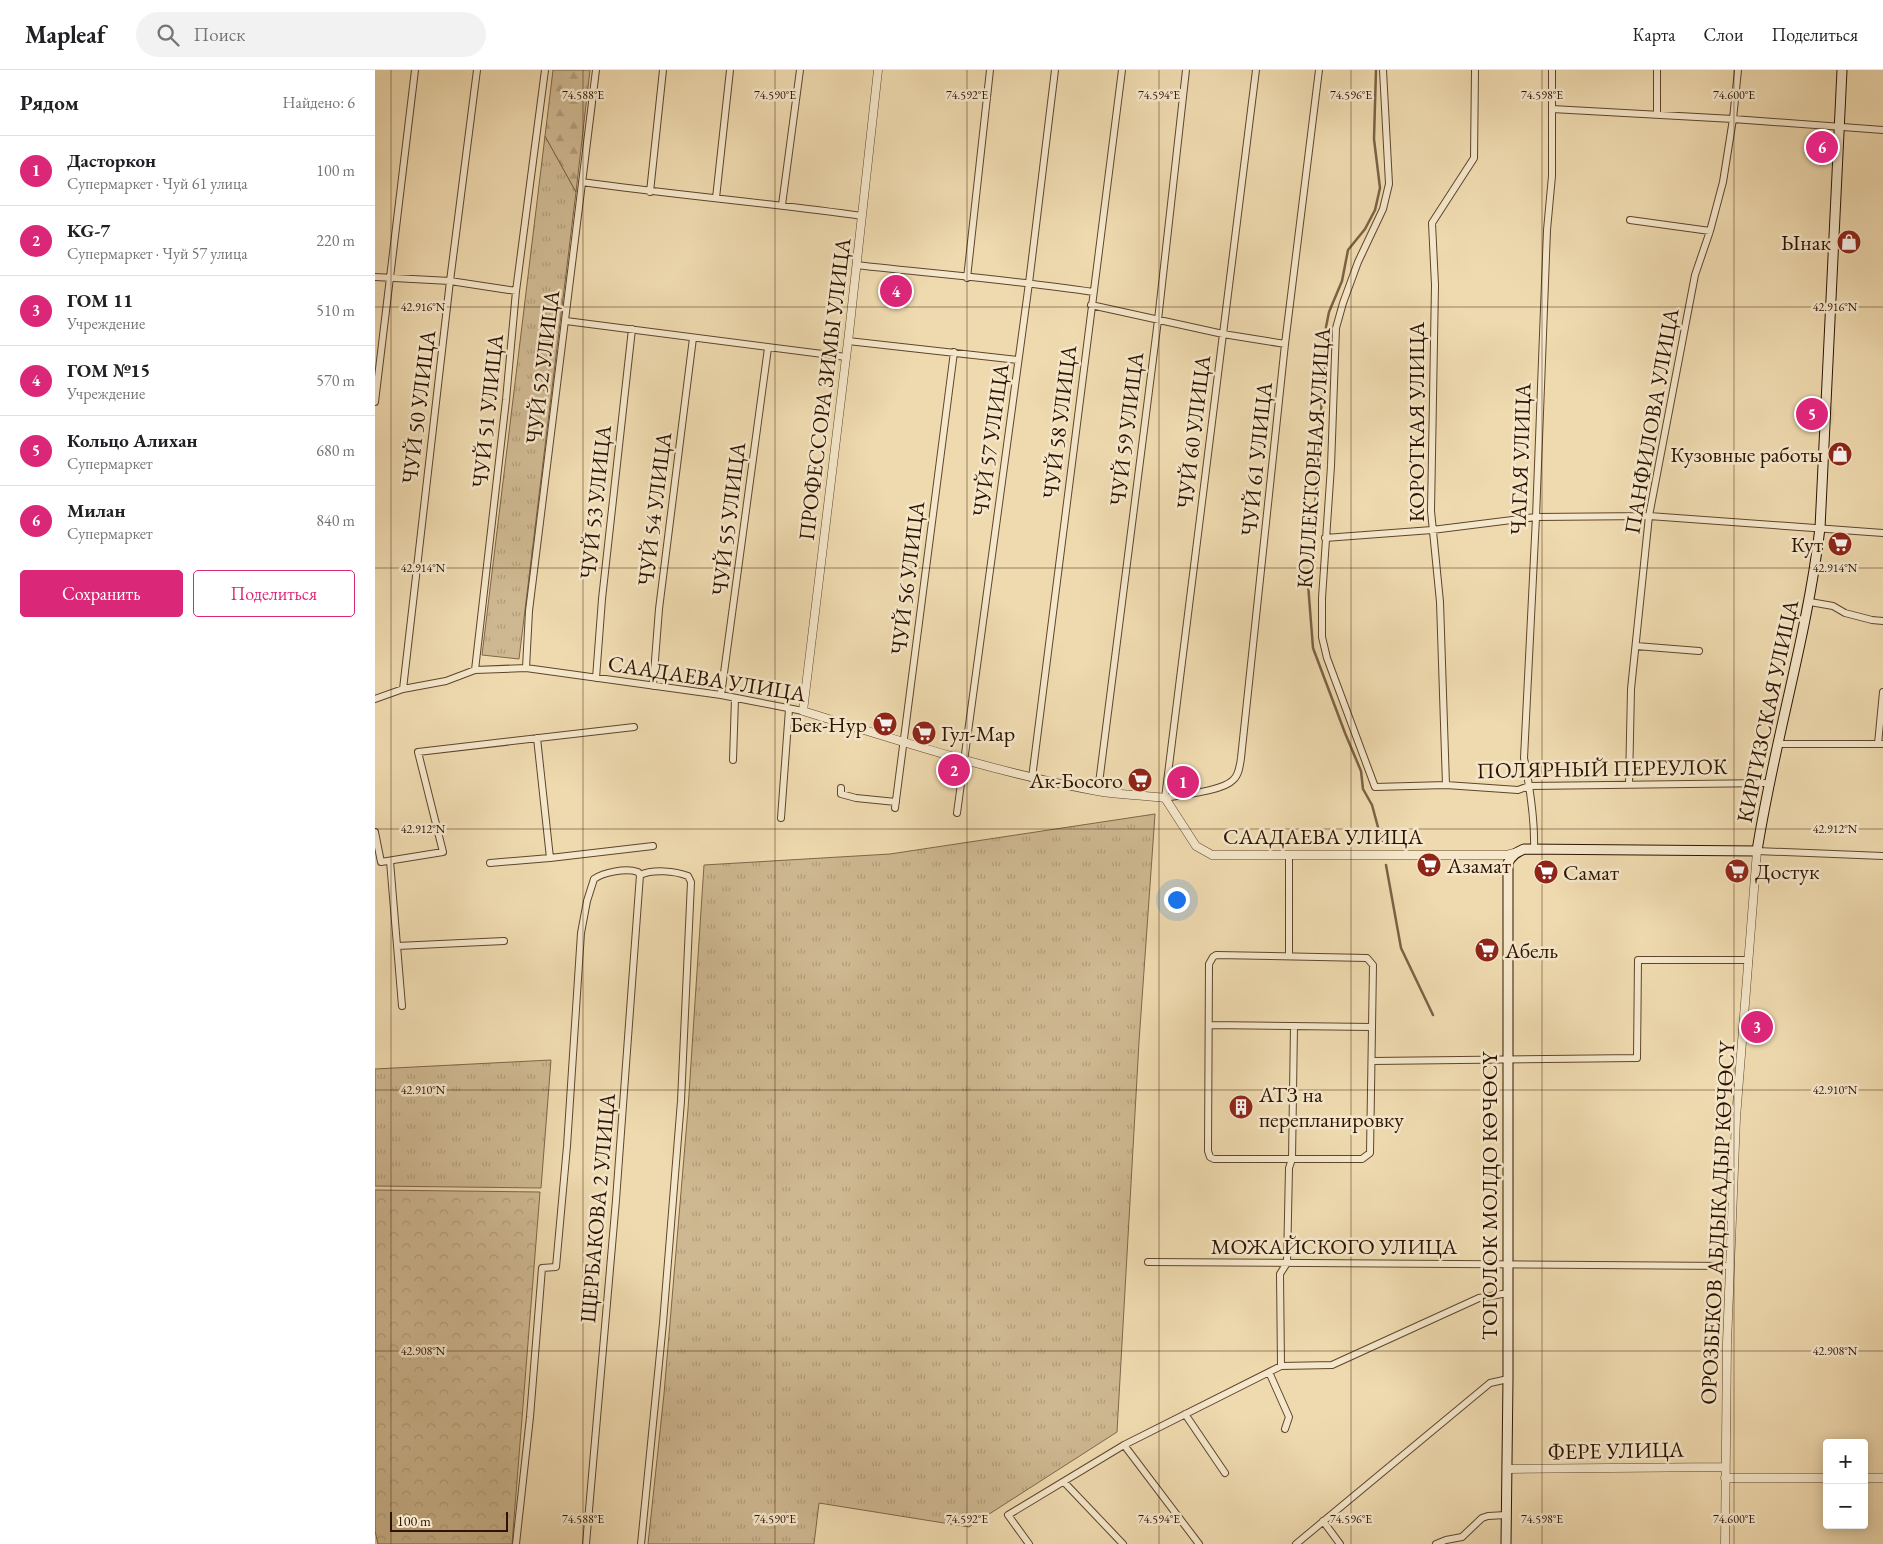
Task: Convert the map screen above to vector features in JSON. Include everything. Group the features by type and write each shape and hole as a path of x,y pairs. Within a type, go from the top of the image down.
{"main road":[{"name":"КИРГИЗСКАЯ УЛИЦА","path":"1757,851 1777,744 1810,602 1820,528 1842,70"},
{"name":"СААДАЕВА УЛИЦА","path":"1517,852 1525,849 1757,851"},
{"name":"ТОГОЛОК МОЛДО КӨЧӨСҮ","path":"1506,1544 1508,1379 1508,863 1517,852"}],"street":[{"path":"375,402 415,70"},
{"name":"ЧУЙ 50 УЛИЦА","path":"403,690 450,281 477,70"},
{"name":"ЧУЙ 51 УЛИЦА","path":"475,670 506,400 516,292 545,70"},
{"name":"ЧУЙ 52 УЛИЦА","path":"526,668 529,610 596,70"},
{"path":"650,192 663,70"},
{"path":"716,198 730,70"},
{"path":"783,205 800,70"},
{"name":"ПРОФЕССОРА ЗИМЫ УЛИЦА","path":"803,711 879,70"},
{"path":"967,278 990,70"},
{"name":"ЧУЙ 57 УЛИЦА","path":"957,813 1029,283 1055,70"},
{"name":"ЧУЙ 58 УЛИЦА","path":"1032,778 1122,70"},
{"name":"ЧУЙ 59 УЛИЦА","path":"1098,791 1158,320 1185,70"},
{"name":"ЧУЙ 60 УЛИЦА","path":"1165,798 1256,70"},
{"name":"ЧУЙ 61 УЛИЦА","path":"1165,798 1208,791 1233,782 1237,774 1242,748 1285,344 1319,70"},
{"name":"КОЛЛЕКТОРНАЯ УЛИЦА","path":"1375,788 1330,666 1322,637 1322,598 1331,466 1336,328 1358,262 1383,209 1389,184 1383,70"},
{"name":"КОРОТКАЯ УЛИЦА","path":"1446,785 1440,602 1431,511 1435,285 1432,223 1474,158 1475,70"},
{"name":"ЧАГАЯ УЛИЦА","path":"1534,849 1534,827 1524,758 1536,517 1547,230 1552,176 1551,70"},
{"path":"1657,70 1657,114"},
{"name":"ПАНФИЛОВА УЛИЦА","path":"1629,784 1631,689 1649,516 1695,275 1710,231 1723,182 1733,119 1737,70"},
{"path":"1552,109 1657,114 1883,130"},
{"path":"582,182 650,192 783,205 862,216"},
{"path":"1630,220 1710,231"},
{"path":"856,265 1029,283 1093,292"},
{"path":"375,277 450,281 516,292"},
{"path":"1091,304 1223,334 1285,344"},
{"path":"566,321 846,357"},
{"name":"ЧУЙ 53 УЛИЦА","path":"596,678 602,599 632,329"},
{"name":"ЧУЙ 54 УЛИЦА","path":"653,686 659,609 693,338"},
{"path":"848,341 1018,360"},
{"name":"ЧУЙ 55 УЛИЦА","path":"721,695 733,620 768,348"},
{"name":"ЧУЙ 56 УЛИЦА","path":"841,788 841,794 896,805 954,352"},
{"path":"1325,538 1432,530 1536,517 1649,516 1883,533"},
{"path":"1810,602 1833,606 1845,613 1883,621"},
{"path":"1635,646 1699,651"},
{"name":"СААДАЕВА УЛИЦА","path":"375,699 403,690 446,681 475,670 526,668 721,695 803,711 965,760 1032,778 1098,791 1165,798 1196,846 1212,855 1506,855 1517,852"},
{"path":"1777,744 1880,744 1883,692"},
{"path":"733,760 735,698"},
{"path":"781,818 789,709"},
{"path":"375,832 381,862 443,852 418,752 634,727"},
{"path":"537,738 550,858"},
{"name":"ПОЛЯРНЫЙ ПЕРЕУЛОК","path":"1375,788 1446,785 1518,790 1529,786 1769,783"},
{"path":"490,863 653,846"},
{"name":"СААДАЕВА УЛИЦА","path":"1757,851 1883,856"},
{"name":"ОРОЗБЕКОВ АБДЫКАДЫР КӨЧӨСҮ","path":"1725,1544 1730,1266 1738,1096 1757,851"},
{"path":"1289,855 1289,956"},
{"path":"390,861 402,1006"},
{"path":"516,1544 530,1417 542,1268 555,1267 567,1146 581,933 587,901 594,879 598,876 633,870 640,875 645,872 682,874 688,876 691,882 681,1101 663,1323 641,1544"},
{"name":"ЩЕРБАКОВА 2 УЛИЦА","path":"586,1544 616,1200 640,875"},
{"path":"397,946 504,940"},
{"path":"1216,955 1370,959 1373,964 1370,1153 1362,1159 1214,1159 1209,1154 1209,1025 1209,964 1216,955"},
{"path":"1372,1061 1637,1058 1637,960 1749,960"},
{"path":"1209,1025 1372,1027"},
{"path":"1281,1366 1280,1274 1287,1263 1289,1168 1292,1159 1294,1026"},
{"name":"МОЖАЙСКОГО УЛИЦА","path":"1148,1262 1730,1266"},
{"path":"1029,1544 1008,1515 1124,1445 1281,1366 1332,1365 1479,1298 1508,1293"},
{"path":"1269,1372 1289,1417 1285,1428"},
{"path":"1296,1544 1490,1383 1508,1379"},
{"path":"1185,1414 1225,1473"},
{"path":"1124,1445 1199,1544"},
{"name":"ФЕРЕ УЛИЦА","path":"1507,1469 1725,1467"},
{"path":"1725,1478 1823,1478"},
{"path":"1868,1478 1883,1478"},
{"path":"1064,1482 1123,1544"},
{"path":"1436,1544 1463,1537 1482,1518 1506,1515"},
{"path":"1323,1521 1341,1544"}],"green space":[{"path":"553,70 590,70 576,192 545,136"},
{"path":"545,136 576,192 519,659 482,655"},
{"path":"1155,814 1139,1042 1117,1432 969,1527 819,1503 814,1544 648,1544 664,1394 688,1109 704,865 890,854"},
{"path":"551,1060 541,1188 375,1186 375,1069"},
{"path":"375,1190 540,1192 512,1544 378,1544 375,1531"}],"waterway":[{"path":"1376,70 1374,139 1380,188 1375,210 1365,229 1348,250 1342,281 1329,312 1326,327 1326,364 1323,380 1313,540 1314,561 1308,584 1313,648 1361,771 1363,789 1372,805 1382,842"},
{"path":"1386,865 1401,948 1433,1015"}],"place":[{"name":"Милан","path":"1822,147"},
{"name":"Ынак","path":"1849,242"},
{"name":"ГОМ №15","path":"896,291"},
{"name":"Кольцо Алихан","path":"1812,414"},
{"name":"Кузовные работы","path":"1840,454"},
{"name":"Кут","path":"1840,544"},
{"name":"Бек-Нур","path":"885,724"},
{"name":"Гул-Мар","path":"924,733"},
{"name":"KG-7","path":"954,770"},
{"name":"Ак-Босого","path":"1140,780"},
{"name":"Дасторкон","path":"1183,782"},
{"name":"Азамат","path":"1429,865"},
{"name":"Достук","path":"1737,871"},
{"name":"Самат","path":"1546,872"},
{"name":"Абель","path":"1487,950"},
{"name":"ГОМ 11","path":"1757,1027"},
{"name":"АТЗ на перепланировку","path":"1241,1107"}]}
